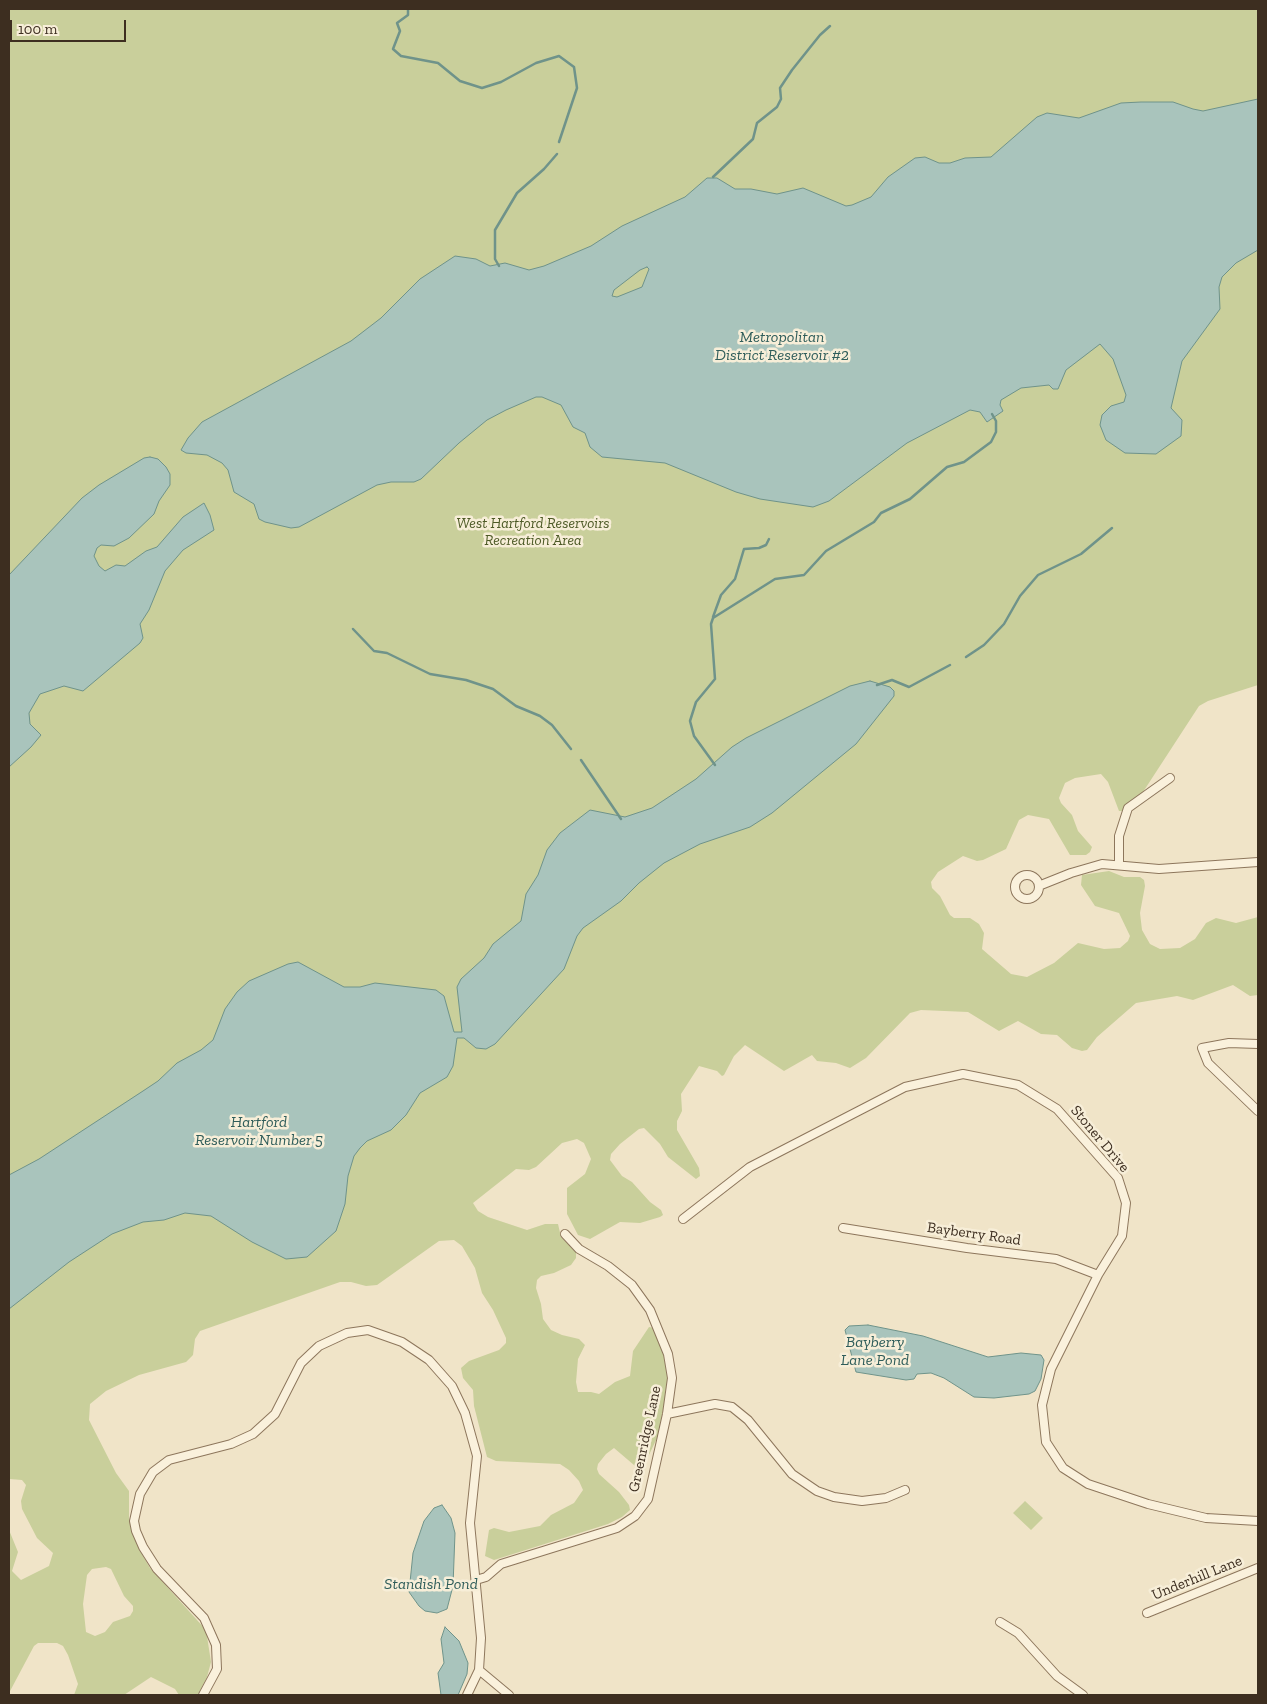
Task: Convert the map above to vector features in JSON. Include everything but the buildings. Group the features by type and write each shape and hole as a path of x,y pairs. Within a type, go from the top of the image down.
{"street":[{"path":"1120,864 1119,836 1128,808 1170,778"},
{"path":"1041,885 1095,866 1120,864 1159,869 1258,862"},
{"path":"1258,1044 1228,1044 1202,1048 1208,1064 1258,1111"},
{"name":"Stoner Drive","path":"683,1219 750,1167 905,1087 963,1074 1018,1085 1057,1109 1118,1178 1126,1203 1122,1236 1098,1275 1051,1369 1042,1405 1046,1442 1063,1468 1088,1484 1148,1504 1206,1518 1258,1521"},
{"name":"Bayberry Road","path":"843,1228 967,1248 1056,1259 1098,1275"},
{"name":"Greenridge Lane","path":"476,1580 486,1577 501,1564 617,1528 635,1516 648,1500 667,1414 672,1378 668,1354 650,1310 632,1285 608,1266 579,1249 566,1234"},
{"path":"203,1695 217,1670 216,1644 204,1618 157,1569 146,1554 136,1531 134,1521 137,1501 153,1472 168,1460 230,1444 253,1434 275,1414 301,1364 319,1346 347,1333 368,1330 402,1342 429,1360 452,1386 465,1413 477,1456 470,1523 481,1638 479,1670 467,1695"},
{"path":"667,1414 715,1404 732,1407 748,1420 792,1474 817,1491 834,1497 862,1501 886,1498 905,1490"},
{"name":"Underhill Lane","path":"1147,1613 1258,1568"},
{"path":"1000,1622 1018,1633 1057,1676 1083,1695"},
{"path":"479,1670 509,1695"}],"green space":[{"name":"West Hartford Reservoirs Recreation Area","path":"9,9 1258,9 1258,685 1208,701 1199,706 1143,792 1124,811 1119,811 1108,782 1101,774 1075,778 1065,783 1059,798 1072,815 1078,831 1092,847 1086,855 1070,855 1049,819 1028,815 1019,820 1006,849 977,861 963,856 938,872 931,882 932,888 940,896 950,915 954,918 970,918 979,924 984,933 982,949 1011,974 1027,977 1054,963 1078,943 1104,949 1120,948 1128,941 1130,936 1119,913 1095,906 1081,885 1082,875 1109,871 1124,877 1140,877 1144,880 1145,886 1140,913 1142,930 1150,944 1160,949 1180,948 1195,939 1206,923 1216,918 1236,923 1258,917 1258,995 1250,996 1233,985 1193,1000 1177,996 1136,1003 1097,1037 1087,1050 1082,1051 1072,1048 1057,1035 1041,1034 1018,1021 999,1031 968,1012 921,1010 910,1013 866,1058 850,1068 836,1063 817,1061 812,1055 784,1071 745,1045 734,1056 722,1076 717,1071 699,1066 681,1094 682,1111 677,1121 677,1130 699,1168 700,1176 696,1179 668,1157 660,1144 644,1128 639,1129 611,1154 610,1160 622,1176 632,1182 650,1202 661,1210 663,1215 660,1217 640,1223 620,1222 590,1239 578,1235 567,1214 567,1188 585,1174 591,1159 584,1143 577,1139 562,1143 536,1167 529,1170 516,1169 473,1203 478,1211 488,1217 527,1230 545,1224 558,1224 561,1237 576,1252 576,1258 571,1265 554,1273 541,1276 537,1280 536,1288 543,1319 551,1330 579,1339 585,1345 578,1359 576,1382 578,1392 599,1394 615,1382 630,1376 633,1351 649,1327 654,1328 667,1364 668,1383 658,1436 647,1459 645,1470 641,1471 614,1448 598,1464 599,1474 619,1492 629,1505 630,1510 622,1517 608,1524 494,1560 485,1556 489,1530 494,1528 509,1532 540,1526 551,1515 574,1503 583,1490 579,1481 569,1470 560,1464 496,1461 487,1457 474,1406 473,1390 463,1378 461,1368 469,1361 499,1350 506,1343 506,1338 493,1310 482,1293 475,1268 462,1246 454,1240 439,1241 377,1285 366,1286 351,1282 340,1282 200,1331 195,1339 193,1355 186,1362 139,1375 106,1391 90,1404 89,1420 116,1473 129,1491 129,1518 139,1549 150,1568 206,1630 211,1662 207,1677 198,1695 179,1695 175,1689 151,1677 124,1695 74,1695 78,1684 68,1655 63,1646 57,1643 38,1643 34,1646 9,1693 9,1530 18,1552 12,1571 21,1580 49,1566 53,1553 37,1538 22,1509 21,1501 26,1485 22,1480 9,1479","holes":["106,1567 111,1569 124,1596 133,1606 133,1611 130,1616 113,1622 105,1632 95,1636 86,1632 83,1604 87,1575 92,1569"]},
{"path":"1025,1501 1043,1518 1031,1530 1013,1513"}],"water":[{"name":"Metropolitan District Reservoir #2","path":"1258,99 1258,250 1236,263 1222,277 1219,287 1220,309 1182,361 1171,408 1182,420 1181,436 1156,454 1125,453 1106,440 1100,425 1102,415 1111,406 1124,402 1126,395 1113,359 1100,344 1066,370 1058,389 1053,389 1049,385 1021,388 1001,400 1000,405 1003,411 987,422 980,412 970,410 907,443 829,501 813,507 760,499 736,492 665,463 602,457 590,447 585,433 573,427 561,405 542,397 536,397 487,420 459,443 421,479 414,482 391,482 377,485 299,527 291,528 259,519 254,504 234,492 228,470 222,463 207,455 186,453 181,450 188,438 202,422 351,341 381,318 420,279 455,256 476,259 490,266 505,263 529,270 544,266 591,246 622,226 685,197 707,178 717,178 735,189 751,189 777,194 803,188 846,206 871,197 888,177 915,158 925,157 939,163 950,163 965,158 991,157 1037,117 1047,113 1079,118 1121,103 1141,102 1173,102 1203,111","holes":["647,267 649,269 642,287 617,297 612,296 614,290 640,270"]},
{"path":"144,458 158,459 166,467 170,474 170,485 159,501 154,514 129,538 114,546 101,545 97,548 94,556 99,566 105,571 116,565 125,566 146,551 157,547 183,517 204,503 214,530 183,550 165,571 149,610 140,624 143,638 140,643 83,691 64,686 40,694 29,713 30,724 41,735 9,767 9,575 82,498 99,485"},
{"name":"Hartford Reservoir Number 5","path":"870,681 890,687 894,691 894,696 856,744 772,813 750,827 700,844 664,863 639,883 621,901 583,928 577,936 564,969 495,1044 486,1049 476,1048 464,1038 457,1038 453,1066 447,1077 420,1093 406,1115 391,1130 367,1141 354,1156 348,1176 345,1204 336,1231 307,1257 286,1259 252,1242 211,1216 185,1213 164,1220 143,1222 112,1234 69,1262 9,1309 9,1175 39,1159 158,1081 177,1063 201,1050 213,1040 225,1009 237,992 249,981 288,964 298,962 344,987 360,987 375,983 436,990 444,996 454,1032 462,1032 457,987 461,979 484,958 493,944 521,921 526,894 538,875 547,850 560,833 590,810 625,817 652,808 696,779 732,747 746,738 850,686"},
{"name":"Bayberry Lane Pond","path":"868,1325 923,1336 988,1357 1021,1353 1041,1355 1044,1360 1041,1379 1035,1391 1029,1394 994,1398 974,1397 944,1378 931,1373 917,1374 914,1379 906,1380 856,1372 845,1330 849,1326"},
{"name":"Standish Pond","path":"442,1505 451,1518 455,1533 453,1586 447,1609 437,1613 425,1611 409,1592 413,1553 424,1521 434,1508"},
{"path":"445,1627 459,1641 468,1663 467,1674 458,1695 441,1695 438,1673 444,1663 441,1639"}],"waterway":[{"path":"408,9 408,15 397,23 400,31 393,49 401,56 438,63 460,81 482,88 501,82 536,63 559,56 574,67 577,88 559,142"},
{"path":"713,177 753,139 757,123 777,107 781,99 780,88 792,70 820,35 830,26"},
{"path":"499,266 495,259 495,230 517,193 544,169 557,154"},
{"path":"715,765 694,736 690,721 696,702 715,679 711,624 713,618 775,579 804,575 826,551 874,522 881,513 910,499 947,467 964,462 991,442 996,432 996,421 992,414"},
{"path":"966,657 984,645 1004,624 1020,596 1038,575 1081,554 1112,528"},
{"path":"713,617 721,595 735,579 744,549 759,548 766,545 769,539"},
{"path":"353,629 374,651 387,653 430,674 466,680 493,689 516,706 540,716 552,725 571,749"},
{"path":"877,685 892,680 909,687 950,665"},
{"path":"581,760 621,819"}]}
